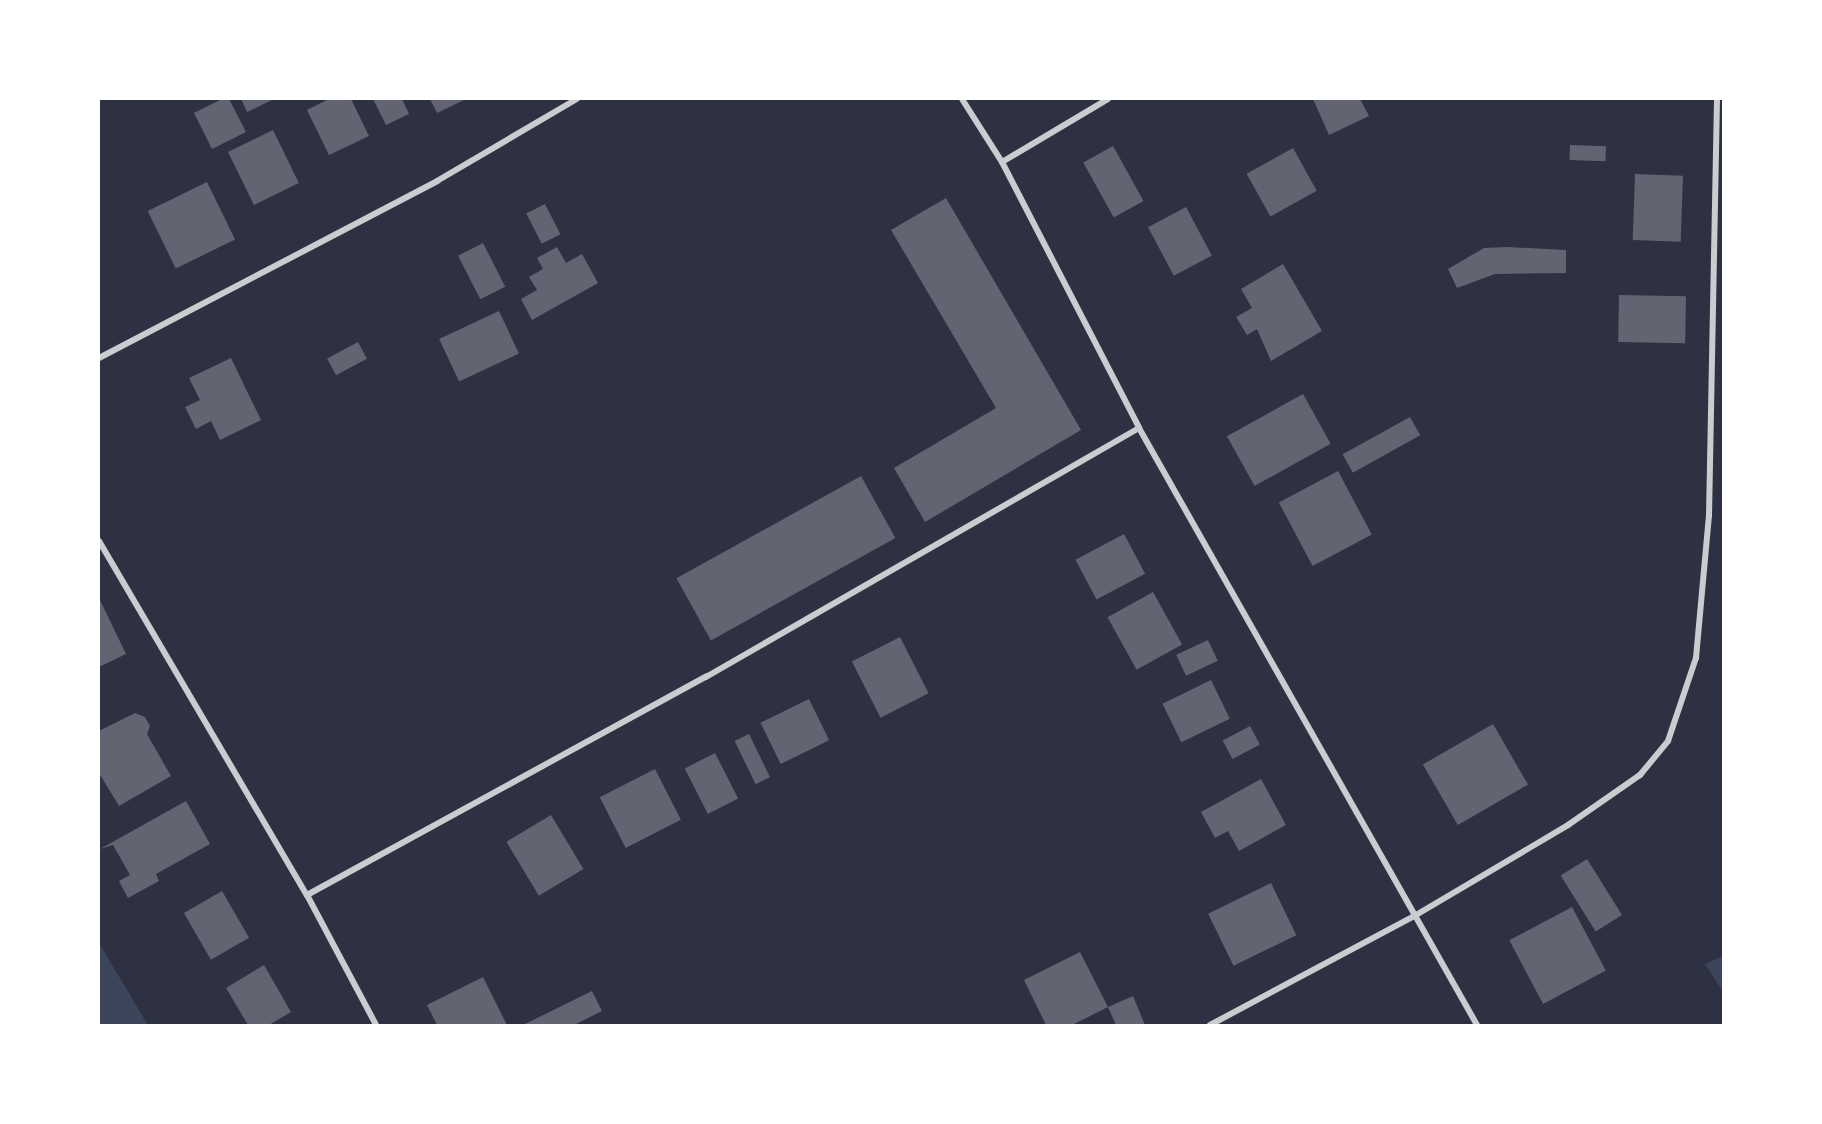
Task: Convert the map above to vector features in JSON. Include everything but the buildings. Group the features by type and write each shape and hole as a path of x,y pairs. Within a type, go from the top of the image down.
{"street":[{"path":"99,358 437,181 577,99"},
{"path":"962,99 1002,162 1139,428 1477,1025"},
{"path":"1002,162 1108,99"},
{"path":"1210,1025 1416,915 1602,802 1640,775 1668,741 1696,658 1709,516 1718,99"},
{"path":"307,895 706,677 1139,428"},
{"path":"99,541 307,895 376,1025"}],"shaded area":[{"path":"99,943 148,1025 99,1025"},
{"path":"1723,956 1723,992 1705,964"}]}
